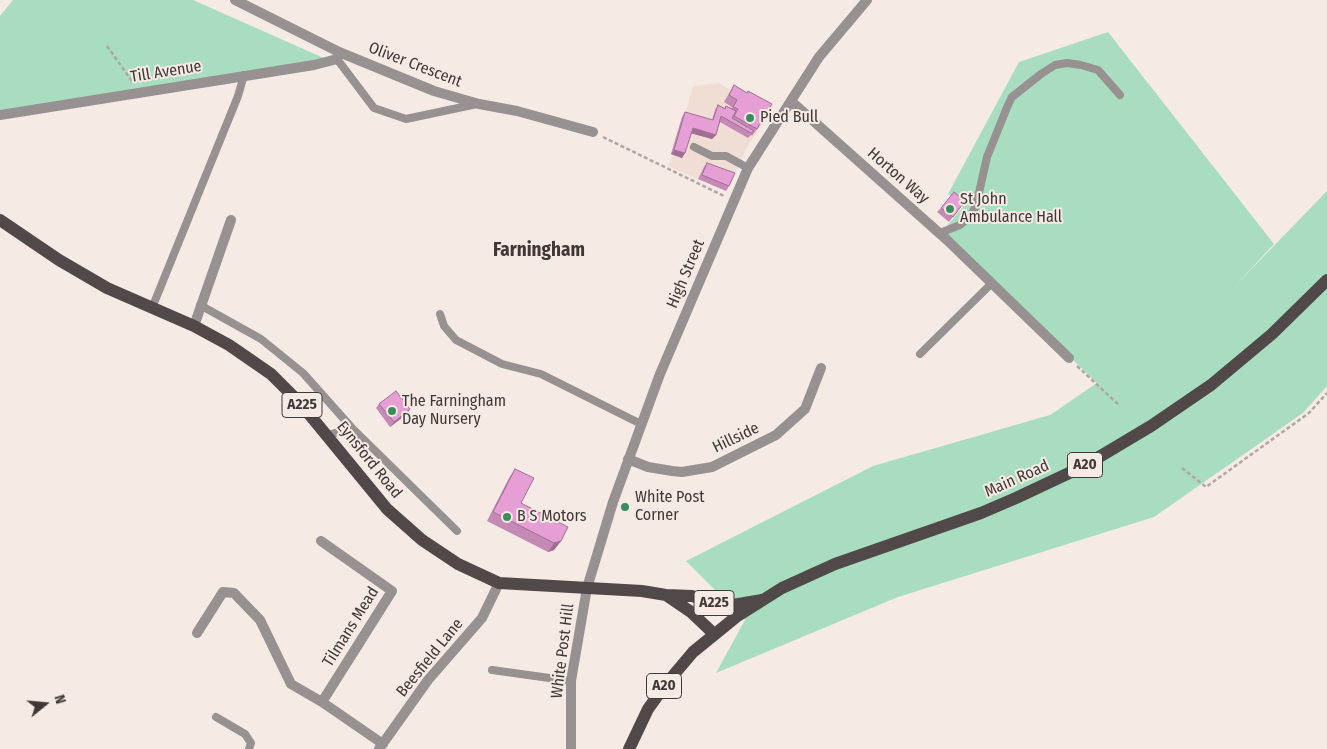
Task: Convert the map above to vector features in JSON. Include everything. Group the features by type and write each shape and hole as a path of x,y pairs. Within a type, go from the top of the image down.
{"main road":[{"name":"Eynsford Road","path":"0,220 59,260 107,288 194,326 229,344 271,374 328,435 387,509 422,540 458,564 499,583 642,591 666,595 692,596 724,605 762,600"},
{"name":"Main Road","path":"762,600 834,564 981,513 1084,466 1151,426 1211,385 1272,334 1327,280"},
{"name":"Eynsford Road","path":"666,595 691,612 714,634"},
{"name":"A20","path":"629,749 648,710 666,684 693,652 714,634 762,600"}],"street":[{"name":"Oliver Crescent","path":"235,0 338,56 434,91 593,132"},
{"name":"High Street","path":"586,588 628,460 660,374 748,168 764,141 792,102 819,57 866,0"},
{"name":"Till Avenue","path":"0,114 314,65 338,56"},
{"name":"Horton Way","path":"792,102 940,233 1069,358"},
{"path":"194,326 231,220"},
{"name":"Hillside","path":"628,460 648,467 682,472 712,467 776,435 805,409 822,368"},
{"name":"Tilmans Mead","path":"321,541 392,591 322,702"},
{"name":"Beesfield Lane","path":"381,746 428,680 482,618 499,583"},
{"name":"White Post Hill","path":"571,749 571,681 586,588"},
{"path":"197,633 223,592 234,593 260,620 291,684 322,702 381,746"}],"lane":[{"path":"338,56 374,108 406,119 479,104"},
{"path":"940,233 970,217 976,206 987,158 1008,104 1012,97 1041,74 1055,66 1067,63 1081,65 1098,70 1120,95"},
{"path":"152,308 238,96 244,75"},
{"path":"694,147 712,156 726,156 748,168"},
{"path":"920,354 992,283"},
{"path":"200,305 261,339 303,373 352,428 457,531"},
{"path":"440,314 444,326 456,340 502,364 541,374 641,424"},
{"path":"328,435 352,428"},
{"path":"492,670 571,681"},
{"path":"216,717 245,734 251,742 249,749"}],"path":[{"path":"107,46 140,92"},
{"path":"593,132 733,201"},
{"path":"1069,358 1120,406"},
{"path":"1182,468 1206,488 1309,413 1327,393"}],"shaded area":[{"path":"719,83 770,113 748,146 726,191 668,166 693,86"}],"green space":[{"path":"13,0 193,0 326,59 0,113 0,16"},
{"path":"1108,32 1274,244 1233,288 1327,191 1327,386 1303,413 1154,517 898,597 716,673 745,620 686,561 873,466 1050,415 1097,383 941,233 963,207 948,194 1019,62"}],"building":[{"path":"734,85 772,104 757,129 734,116 738,109 733,107 737,100 729,95"},
{"path":"718,105 725,109 726,106 736,111 732,118 754,131 751,133 721,116 716,135 693,128 685,153 674,150 685,112 713,120"},
{"path":"707,163 735,173 729,186 702,175"},
{"name":"St John Ambulance Hall","path":"954,192 965,201 953,217 941,208"},
{"name":"The Farningham Day Nursery","path":"396,391 410,409 394,422 379,404"},
{"path":"515,469 534,478 521,503 568,527 561,541 554,543 493,512"}],"place":[{"name":"Pied Bull","path":"750,118"},
{"name":"St John Ambulance Hall","path":"950,209"},
{"name":"The Farningham Day Nursery","path":"392,411"},
{"name":"White Post Corner","path":"625,507"},
{"name":"B S Motors","path":"507,517"}],"district":[{"name":"Farningham","path":"539,251"}]}
